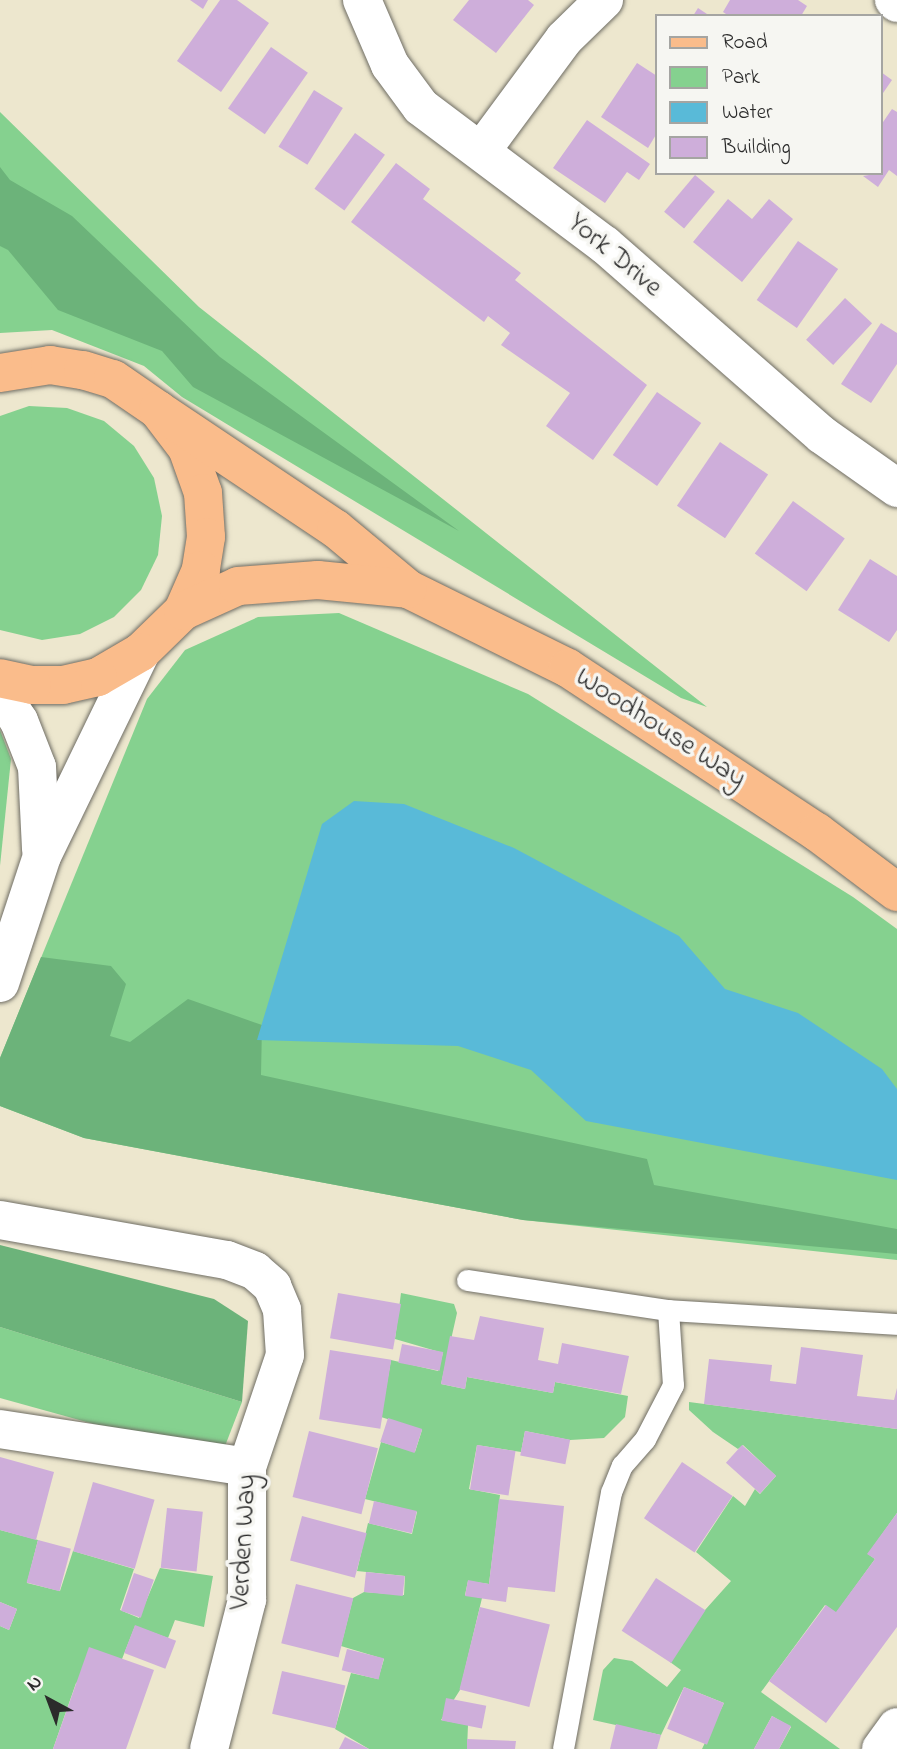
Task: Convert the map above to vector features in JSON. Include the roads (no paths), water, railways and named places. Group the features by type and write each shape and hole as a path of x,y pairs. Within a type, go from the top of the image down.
{"main road":[{"name":"Woodhouse Way","path":"7,368 83,370 113,379 336,528 408,589 568,668 817,832 897,892"},
{"path":"0,678 63,685 98,677 141,652 183,611 201,570 206,537 203,493 187,448 158,410"},
{"name":"Woodhouse Way","path":"183,611 238,586 318,580 408,589"}],"street":[{"name":"York Drive","path":"362,0 390,65 421,107 482,150 605,245 822,435 897,488"},
{"path":"482,150 564,39 604,0"},
{"path":"0,983 42,856 141,652"},
{"path":"0,692 19,721 37,767 42,856"},
{"name":"Verden Way","path":"0,1220 227,1259 256,1271 272,1286 282,1310 285,1355 247,1467 247,1600 209,1749"},
{"path":"0,1429 247,1467"},
{"path":"881,1749 897,1727"}],"lane":[{"path":"467,1280 668,1310 897,1324"},
{"path":"563,1749 611,1492 622,1465 645,1439 673,1385 668,1310"}],"water":[{"path":"354,801 404,804 514,848 679,936 725,989 798,1013 882,1069 897,1089 897,1180 586,1121 531,1070 458,1046 257,1040 322,824"}]}
